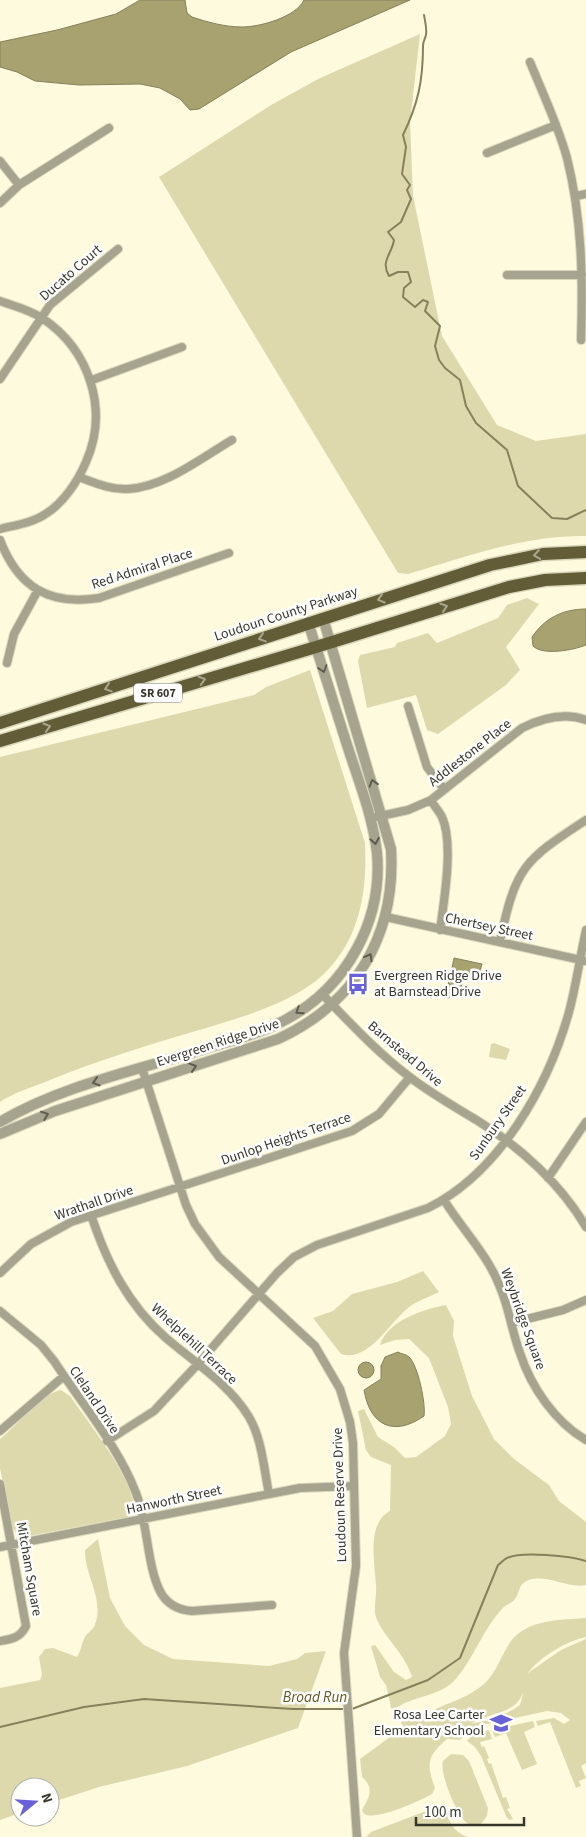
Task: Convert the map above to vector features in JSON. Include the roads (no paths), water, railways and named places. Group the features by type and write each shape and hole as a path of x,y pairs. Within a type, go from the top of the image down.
{"main road":[{"name":"Loudoun County Parkway","path":"0,723 308,622 508,560 543,554 586,552"},
{"name":"SR 607","path":"0,741 330,643 508,587 545,580 586,578"}],"street":[{"path":"530,62 556,125 576,196 582,275 580,340"},
{"path":"487,153 556,125"},
{"path":"0,203 19,185 109,128"},
{"path":"0,161 19,185"},
{"path":"576,196 586,194"},
{"name":"Ducato Court","path":"0,379 50,305 118,249"},
{"path":"507,275 582,275"},
{"path":"0,302 42,318 56,329 70,346 92,380 96,417 94,438 79,477 47,513 29,522 0,529"},
{"path":"92,380 182,347"},
{"path":"79,477 107,487 127,489 144,487 165,479 232,440"},
{"name":"Red Admiral Place","path":"0,540 7,559 22,580 56,598 78,602 99,598 229,553"},
{"path":"7,663 14,634 38,590"},
{"name":"Evergreen Ridge Drive","path":"0,1134 55,1111 278,1039 308,1023 333,1005 364,966 376,944 386,917 392,870 391,849 383,816 323,618"},
{"name":"Evergreen Ridge Drive","path":"0,1122 43,1100 273,1026 297,1014 322,994 347,966 356,952 371,913 378,867 370,818 308,622"},
{"path":"408,706 428,767 444,790"},
{"name":"Addlestone Place","path":"370,818 408,810 431,800 522,728 533,722 558,716 586,720"},
{"path":"431,800 442,818 446,834 447,878 440,930"},
{"path":"500,941 508,903 522,872 545,847 586,820"},
{"name":"Chertsey Street","path":"386,917 583,961"},
{"name":"Sunbury Street","path":"107,1441 154,1411 197,1365 259,1293 294,1257 317,1245 406,1217 444,1200 468,1182 505,1140 524,1112 548,1069 569,1010 583,961 586,930"},
{"name":"Barnstead Drive","path":"322,994 372,1044 410,1077 505,1140 548,1178 568,1200 586,1227"},
{"name":"Loudoun Reserve Drive","path":"142,1068 180,1187 195,1224 219,1257 316,1346 340,1389 350,1422 353,1443 356,1566 347,1617 345,1674 357,1837"},
{"name":"Dunlop Heights Terrace","path":"180,1187 352,1131 379,1114 410,1077"},
{"path":"548,1178 586,1122"},
{"name":"Wrathall Drive","path":"0,1273 17,1256 44,1235 71,1222 180,1187"},
{"name":"Weybridge Square","path":"444,1200 489,1263 500,1287 520,1354 547,1406 586,1440"},
{"name":"Whelplehill Terrace","path":"92,1216 104,1254 129,1298 150,1323 229,1392 250,1419 261,1452 269,1494"},
{"path":"512,1323 564,1310 586,1300"},
{"name":"Cleland Drive","path":"0,1311 40,1345 64,1376 128,1474 144,1519 157,1586 172,1605 181,1610 192,1611 272,1605"},
{"path":"0,1431 64,1376"},
{"name":"Mitcham Square","path":"0,1484 26,1626 22,1634 16,1638 0,1641"},
{"name":"Hanworth Street","path":"0,1547 300,1488 354,1486"}],"waterway":[{"path":"424,15 426,35 423,44 421,81 416,102 403,135 406,147 402,174 410,185 407,190 411,199 401,222 388,232 394,240 386,262 387,271 389,276 398,272 408,272 411,282 404,288 403,297 415,307 423,300 428,302 425,311 440,326 435,346 439,360 445,368 460,380 466,406 476,423 507,450 518,486 552,518 567,519 586,510"},
{"name":"Broad Run","path":"352,1709 428,1680 460,1658 498,1565 506,1559 514,1556 534,1555 558,1556 586,1561"},
{"name":"Broad Run","path":"0,1727 84,1707 144,1699 293,1709 344,1709"}],"place":[{"name":"Evergreen Ridge Drive at Barnstead Drive","path":"358,984"},
{"name":"Rosa Lee Carter Elementary School","path":"501,1723"}]}
